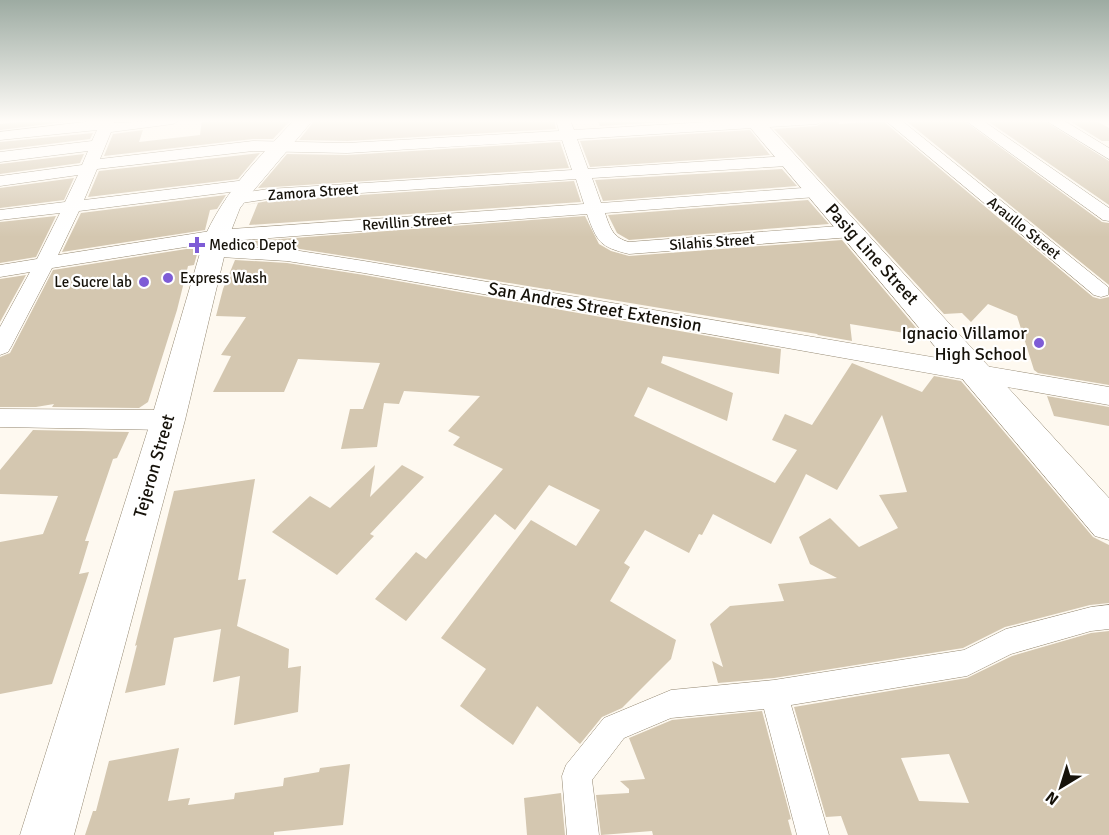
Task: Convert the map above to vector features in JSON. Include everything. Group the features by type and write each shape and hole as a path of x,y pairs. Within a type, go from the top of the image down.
{"main road":[{"name":"Tejeron Street","path":"47,835 168,420 214,244 240,192 271,159"},
{"name":"Pasig Line Street","path":"787,161 852,231 1109,524"}],"street":[{"path":"0,347 45,264 93,159"},
{"path":"0,181 152,159"},
{"name":"Silahis Street","path":"577,159 604,236 614,244 629,248 852,231"},
{"name":"Araullo Street","path":"940,159 1101,291"},
{"path":"1028,159 1109,216"},
{"name":"Zamora Street","path":"0,215 72,205 240,192 268,194 787,161"},
{"name":"Revillin Street","path":"0,271 122,250 816,192"},
{"name":"San Andres Street Extension","path":"214,244 320,260 1109,396"},
{"path":"0,418 168,420"},
{"path":"583,835 578,776 614,728 672,704 774,694 967,663 1006,642 1091,619 1109,617"},
{"path":"774,694 813,835"}],"building":[{"path":"42,159 82,159 80,163 0,174 0,164"},
{"path":"207,159 255,159 238,179 88,197 99,171"},
{"path":"283,159 566,159 569,168 258,188"},
{"path":"587,159 710,159 590,167"},
{"path":"802,159 928,159 1093,297 1100,299 1109,297 1109,385 1038,373 1034,370 1017,316 988,304 971,322 962,313 944,314"},
{"path":"953,159 1016,159 1102,222 1109,223 1109,285"},
{"path":"1042,159 1106,159 1109,161 1109,205"},
{"path":"782,169 797,186 603,201 595,180"},
{"path":"74,178 64,200 0,208 0,188"},
{"path":"574,181 581,202 249,225 258,203 245,205 268,201"},
{"path":"226,195 217,209 210,210 205,230 62,252 81,213"},
{"path":"808,200 829,224 629,240 617,233 608,215"},
{"path":"56,216 36,257 0,263 0,222"},
{"path":"585,216 599,244 611,251 629,256 842,240 923,336 850,324 852,341 364,259 287,247 241,245 242,242"},
{"path":"199,247 194,265 188,266 177,310 148,402 139,408 52,407 54,404 36,407 0,407 0,357 10,353 53,270"},
{"path":"235,260 287,263 364,275 781,349 779,374 663,356 661,363 733,393 727,421 648,387 634,416 775,483 797,450 772,440 785,414 812,425 852,363 922,392 934,376 961,381 1093,537 1109,545 1109,603 1090,605 1005,627 963,648 774,678 718,683 712,661 723,667 710,624 730,606 784,601 778,584 837,578 810,564 799,537 830,518 859,547 898,528 879,495 907,492 882,415 837,490 806,474 771,544 713,514 689,553 645,530 624,563 630,567 610,601 676,640 671,659 622,708 602,717 580,744 537,706 513,745 460,706 486,669 441,638 531,520 576,546 600,510 549,485 515,530 495,514 406,621 375,599 416,552 426,559 503,469 453,445 460,437 448,431 480,396 404,391 399,404 384,403 377,447 341,449 350,409 363,409 380,363 298,359 284,392 213,392 231,356 221,355 246,317 216,316 223,289"},
{"path":"26,275 0,322 0,279"},
{"path":"1047,396 1109,407 1109,426 1054,416"},
{"path":"33,430 129,432 117,458 113,459 85,541 89,541 79,574 89,572 52,684 0,694 0,542 43,534 58,496 0,494 0,470"},
{"path":"375,465 370,497 402,465 424,477 370,534 374,536 337,575 272,532 310,496 330,508"},
{"path":"255,479 238,580 246,579 237,626 289,649 288,668 301,666 298,712 234,725 240,676 213,682 221,629 174,638 165,685 125,693 174,491"},
{"path":"1109,631 1109,835 848,835 841,816 826,817 794,707 967,678 1012,656 1091,633","holes":["949,754 969,803 919,801 901,758"]},
{"path":"762,711 791,819 788,820 792,835 653,835 652,831 601,835 596,795 629,793 629,789 620,781 645,779 629,738 672,720"},
{"path":"179,748 168,801 190,798 188,805 234,799 235,793 283,786 284,778 319,772 320,768 350,764 343,825 274,832 274,835 85,835 93,811 96,811 109,761"},
{"path":"561,793 565,835 527,835 524,798"}],"place":[{"name":"Medico Depot","path":"197,245"},
{"name":"Express Wash","path":"168,278"},
{"name":"Le Sucre lab","path":"144,282"},
{"name":"Ignacio Villamor High School","path":"1039,343"}]}
